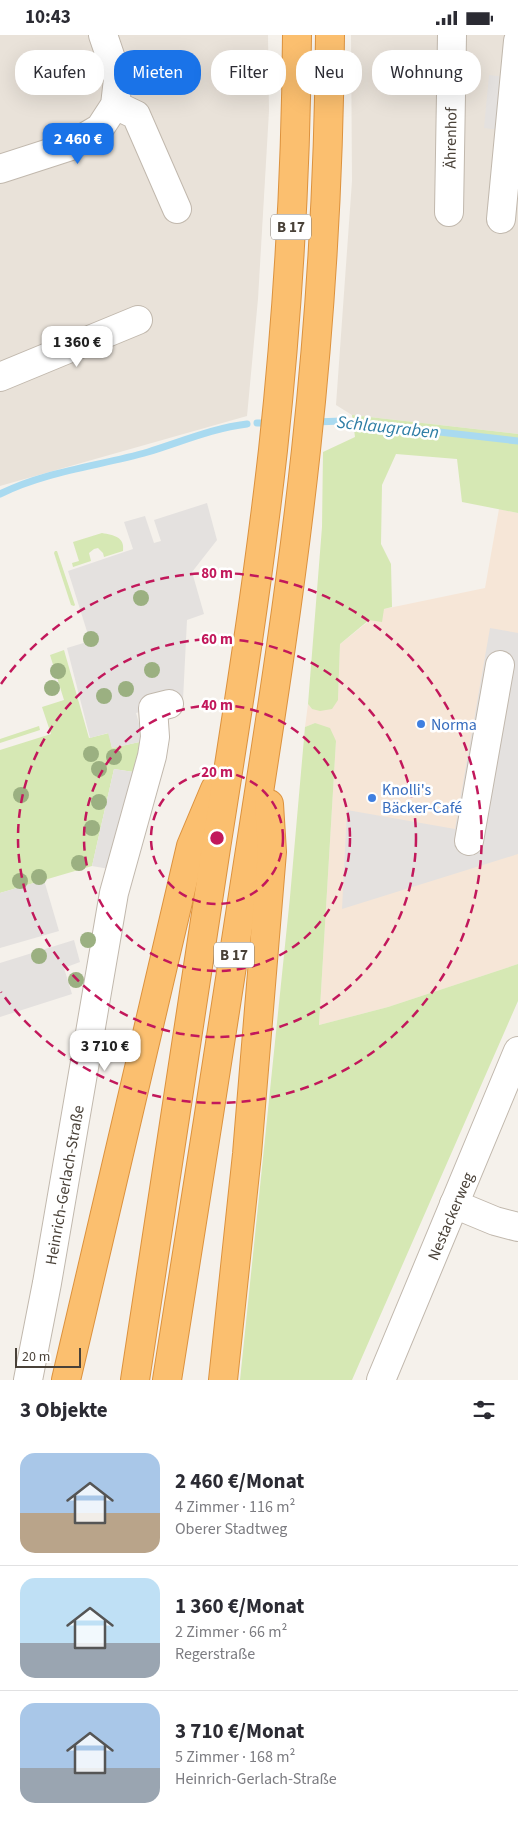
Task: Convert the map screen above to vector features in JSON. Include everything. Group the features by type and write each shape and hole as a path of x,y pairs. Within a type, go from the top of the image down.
{"highway":[{"name":"B 17","path":"135,1380 232,748 265,512 275,424 290,248 297,35"},
{"name":"B 17","path":"167,1380 266,749 298,516 309,422 323,248 330,83 330,35"},
{"path":"66,1380 191,846 232,748"},
{"path":"223,1380 247,1154 272,852 266,749"}],"street":[{"path":"0,169 68,147 100,128 115,105 118,79 103,35"},
{"name":"Ährenhof","path":"449,212 452,35"},
{"path":"501,219 518,41"},
{"path":"115,105 136,115 176,209"},
{"path":"0,377 138,320"},
{"path":"469,841 500,665"},
{"name":"Heinrich-Gerlach-Straße","path":"28,1380 47,1283 91,961 114,893 152,756 155,737 153,708 169,704"},
{"name":"Nestackerweg","path":"381,1380 518,1051"},
{"path":"454,1204 495,1221 518,1227"}],"shaded area":[{"path":"0,35 268,35 268,50 211,50 211,95 269,95 258,299 247,416 0,486"},
{"path":"351,35 518,35 518,434 352,415 336,405 352,181 351,95 362,95 362,50 351,50"},
{"path":"489,75 505,77 500,130 484,128"},
{"path":"207,503 217,540 192,572 204,614 187,620 183,700 136,713 144,741 112,748 108,733 90,738 67,648 90,641 68,571 133,549 124,522 145,516 154,543 161,541 154,520"},
{"path":"499,509 518,513 518,964 388,1007 319,1025 336,741 315,723 305,727 308,704 312,709 338,700 340,644 384,609 485,588"},
{"path":"490,628 518,633 518,854 342,909 347,810 455,829"},
{"path":"114,769 140,773 115,870 92,866"},
{"path":"44,880 59,931 0,948 0,893"},
{"path":"74,940 80,962 64,968 72,994 0,1017 0,963"}],"green space":[{"path":"352,415 518,434 518,513 462,502 457,459 396,454 382,485 381,544 391,564 392,607 384,609 382,622 369,620 340,644 338,700 332,709 320,711 312,709 308,704 322,527 323,452 355,437"},
{"path":"102,533 118,538 122,543 123,551 104,557 98,548 94,549 89,553 91,561 73,567 72,563 79,561 73,542"},
{"path":"57,551 74,606 71,605 54,553"},
{"path":"64,650 89,738 109,733 112,748 144,741 140,773 114,769 92,866 0,893 0,750 51,734 42,707 64,700 50,655"},
{"path":"315,723 330,728 336,741 319,1025 388,1007 518,964 518,1001 352,1380 240,1380 290,897 305,727"},
{"path":"39,726 40,730 0,743 0,739"}],"waterway":[{"name":"Schlaugraben","path":"315,422 342,421 518,441"},
{"name":"Schlaugraben","path":"257,423 271,423"},
{"name":"Schlaugraben","path":"0,494 54,474 129,457 209,432 247,424"}],"place":[{"name":"Norma","path":"421,724"},
{"name":"Knolli's Bäcker-Café","path":"372,798"}]}
